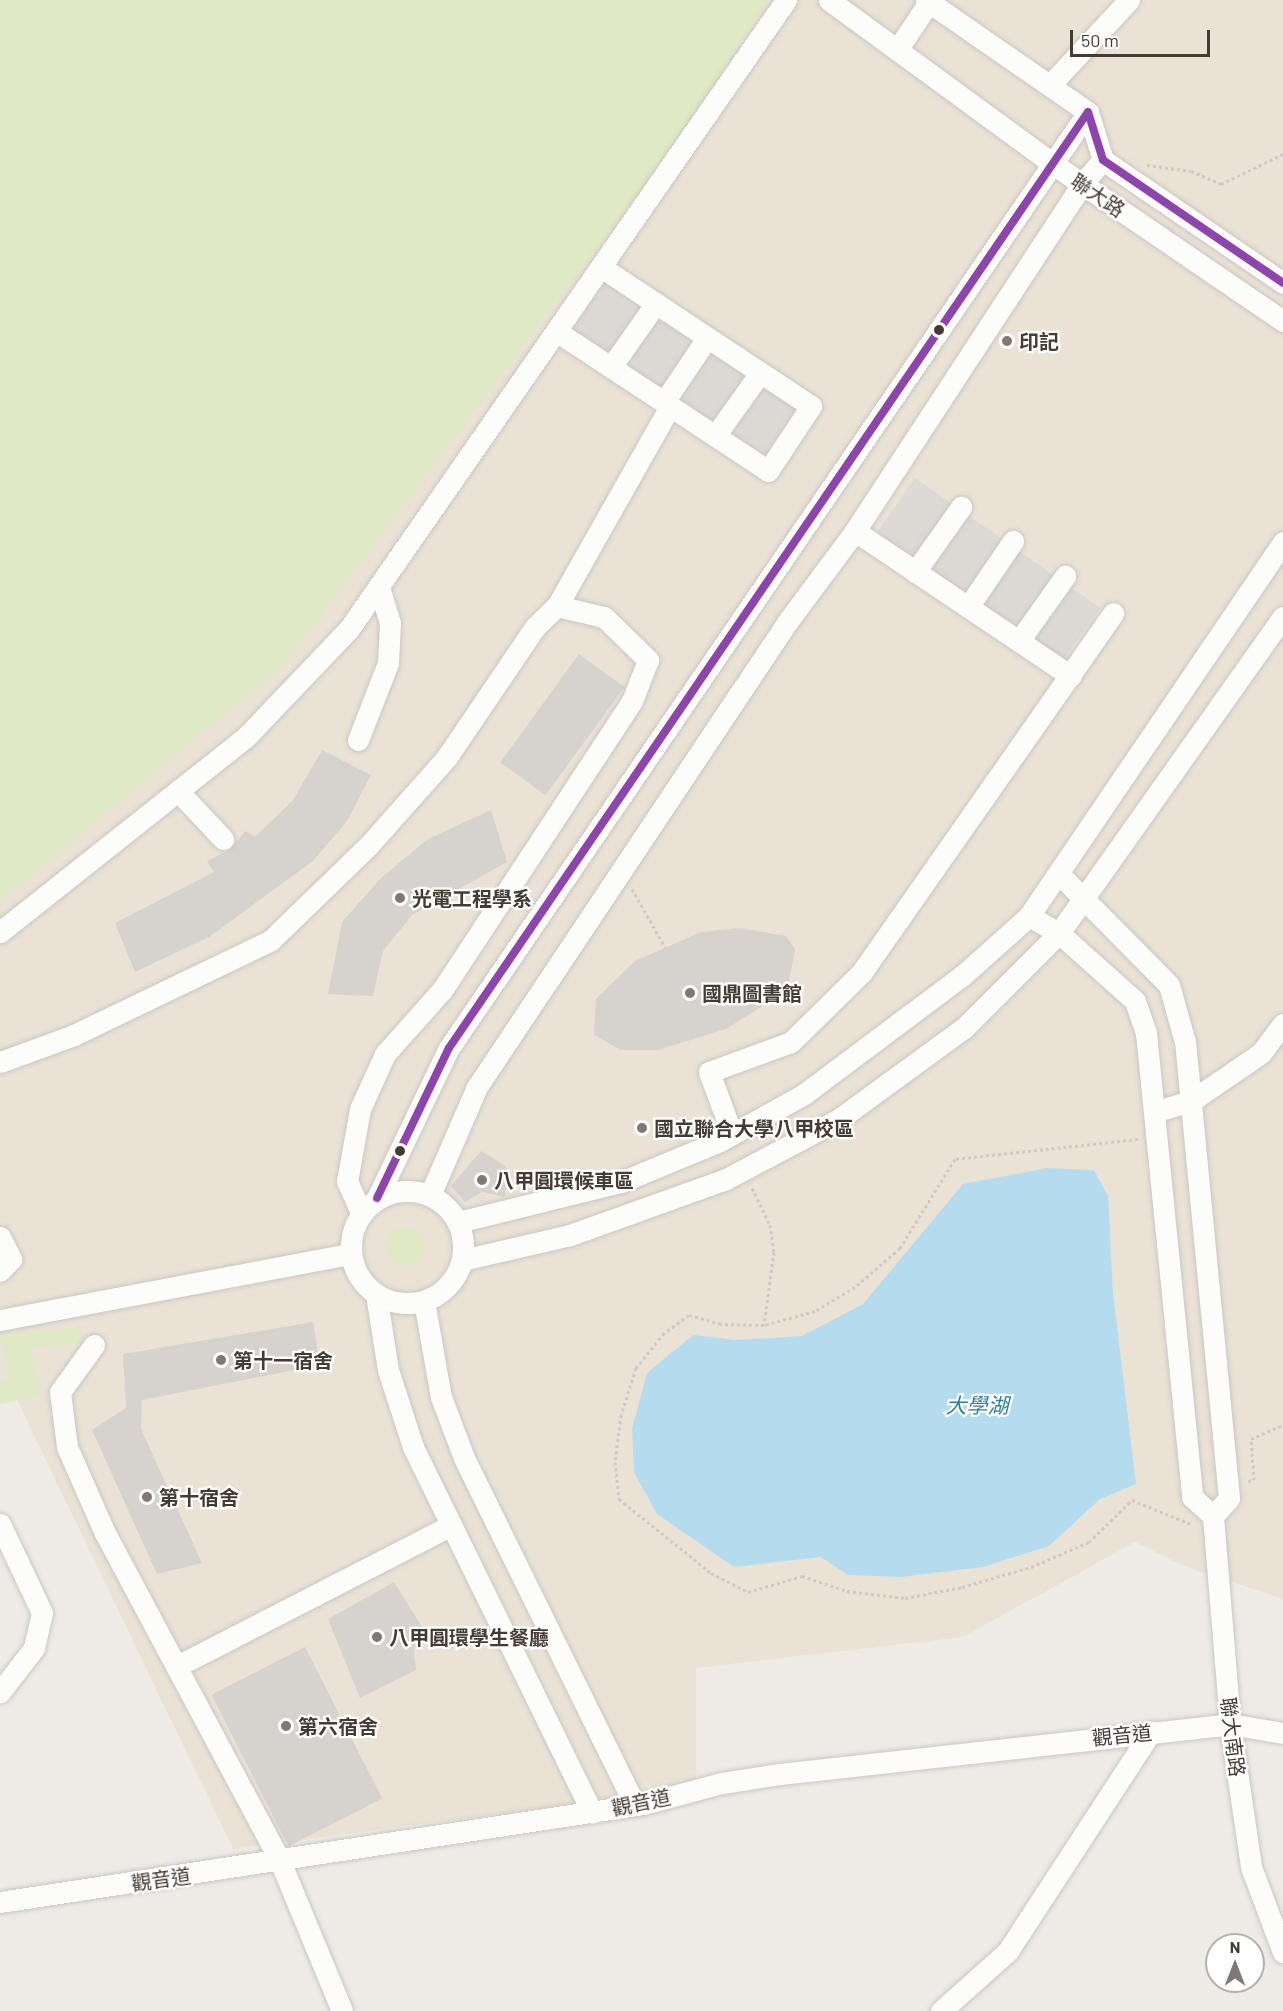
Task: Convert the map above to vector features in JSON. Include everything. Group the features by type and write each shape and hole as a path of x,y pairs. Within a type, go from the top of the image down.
{"street":[{"path":"0,932 247,736 349,629 786,0"},
{"name":"聯大路","path":"829,0 1050,162 1283,321"},
{"path":"1050,85 1129,0"},
{"path":"377,1198 412,1190 430,1195 458,1222 462,1260 448,1285 424,1301 399,1302 376,1294 363,1283 350,1254 361,1213 377,1198 449,1048 1050,162 1088,112 928,1 897,50"},
{"name":"聯大路","path":"1088,112 1103,160 1283,283"},
{"path":"430,1195 477,1087 788,621 855,531 1082,184 1103,160"},
{"path":"556,331 768,471 810,406 601,267"},
{"path":"610,367 656,303"},
{"path":"0,1062 74,1035 271,940 368,846 447,757 535,627 557,606 667,404 707,338"},
{"path":"715,436 760,373"},
{"path":"915,572 961,507"},
{"path":"855,531 1071,676"},
{"path":"968,607 1013,541"},
{"path":"458,1222 621,1182 732,1134 804,1095 891,1034 1029,915 1283,542"},
{"path":"1019,641 1065,576"},
{"path":"358,740 388,663 390,623 379,587"},
{"path":"361,1213 347,1181 360,1109 384,1054 442,990 632,701 648,660 604,617 557,606"},
{"path":"732,1134 709,1072 791,1042 862,972 1113,613"},
{"path":"462,1260 570,1235 743,1170 839,1119 964,1028 1059,933 1283,617"},
{"path":"178,791 223,839"},
{"path":"1029,915 1059,933 1135,1001 1146,1033 1192,1497 1214,1525 1229,1498 1185,1042 1169,986 1085,897 1059,874"},
{"path":"1154,1112 1191,1101 1261,1053 1283,1024"},
{"path":"0,1238 11,1259 0,1270"},
{"path":"0,1320 350,1254"},
{"path":"376,1294 388,1370 412,1447 592,1812"},
{"path":"424,1301 441,1397 464,1458 635,1805"},
{"path":"94,1345 60,1392 64,1437 105,1533 179,1665 280,1862 342,2011"},
{"path":"0,1524 42,1613 34,1648 0,1692"},
{"path":"179,1665 451,1525"},
{"name":"聯大南路","path":"1214,1525 1230,1724 1251,1867 1283,1953"},
{"name":"觀音道","path":"0,1902 280,1862 635,1805 780,1774 1230,1724 1283,1733"},
{"path":"940,2011 1008,1951 1151,1732"}],"path":[{"path":"1136,164 1191,171 1221,184 1283,154"},
{"path":"1157,1137 955,1159 900,1248 855,1287 815,1311 764,1325 721,1324 689,1315 663,1333 636,1368 621,1415 615,1462 619,1499 711,1574 748,1592 802,1576 847,1591 905,1598 962,1587 1031,1567 1089,1542 1132,1500 1214,1525"},
{"path":"743,1170 770,1225 774,1252 764,1325"},
{"path":"1228,1484 1254,1480 1251,1439 1283,1425"}],"shaded area":[{"name":"國立聯合大學八甲校區","path":"501,0 1283,0 1283,1599 1186,1567 1135,1542 963,1637 696,1668 696,1780 641,1795 233,1849 17,1400 0,1403 0,856"},
{"path":"605,280 798,405 764,458 571,333"},
{"path":"915,478 1100,608 1054,673 869,544"}],"green space":[{"path":"0,0 767,0 680,137 283,665 0,901"},
{"path":"405,1227 418,1233 424,1246 418,1259 405,1265 392,1259 386,1246 392,1233"},
{"path":"82,1327 80,1342 31,1349 41,1396 0,1404 0,1381 10,1380 0,1335"}],"water":[{"name":"大學湖","path":"1047,1168 1094,1170 1108,1196 1113,1293 1136,1484 1100,1499 1049,1546 983,1567 900,1577 848,1575 821,1557 734,1567 657,1514 634,1472 632,1429 647,1373 693,1335 735,1340 802,1336 863,1304 963,1184"}],"building":[{"path":"579,654 624,687 546,795 500,762"},
{"path":"322,750 371,775 347,821 313,861 209,937 135,972 115,923 214,872 207,861 231,849 245,831 255,837 293,800"},
{"name":"光電工程學系","path":"491,810 507,862 412,915 383,951 373,996 328,994 342,922 381,878 428,839"},
{"name":"國鼎圖書館","path":"740,928 786,936 795,949 788,986 761,1007 726,1029 658,1050 621,1050 594,1035 596,999 635,961 701,932"},
{"name":"八甲圓環候車區","path":"481,1151 506,1166 505,1197 482,1192 465,1202 451,1186"},
{"path":"313,1322 320,1365 142,1400 141,1429 202,1563 157,1574 92,1430 126,1408 123,1354"},
{"name":"八甲圓環學生餐廳","path":"394,1582 425,1632 414,1650 416,1670 360,1698 328,1619"},
{"name":"第六宿舍","path":"305,1647 382,1798 289,1846 211,1695"}],"transit line":[{"path":"1088,112 1103,160 1283,283"},
{"path":"377,1198 449,1048 1088,112"}],"place":[{"name":"印記","path":"1007,341"},
{"name":"光電工程學系","path":"400,898"},
{"name":"國鼎圖書館","path":"690,993"},
{"name":"國立聯合大學八甲校區","path":"642,1128"},
{"name":"八甲圓環候車區","path":"482,1180"},
{"name":"第十一宿舍","path":"221,1360"},
{"name":"第十宿舍","path":"147,1497"},
{"name":"八甲圓環學生餐廳","path":"377,1637"},
{"name":"第六宿舍","path":"286,1726"}]}
